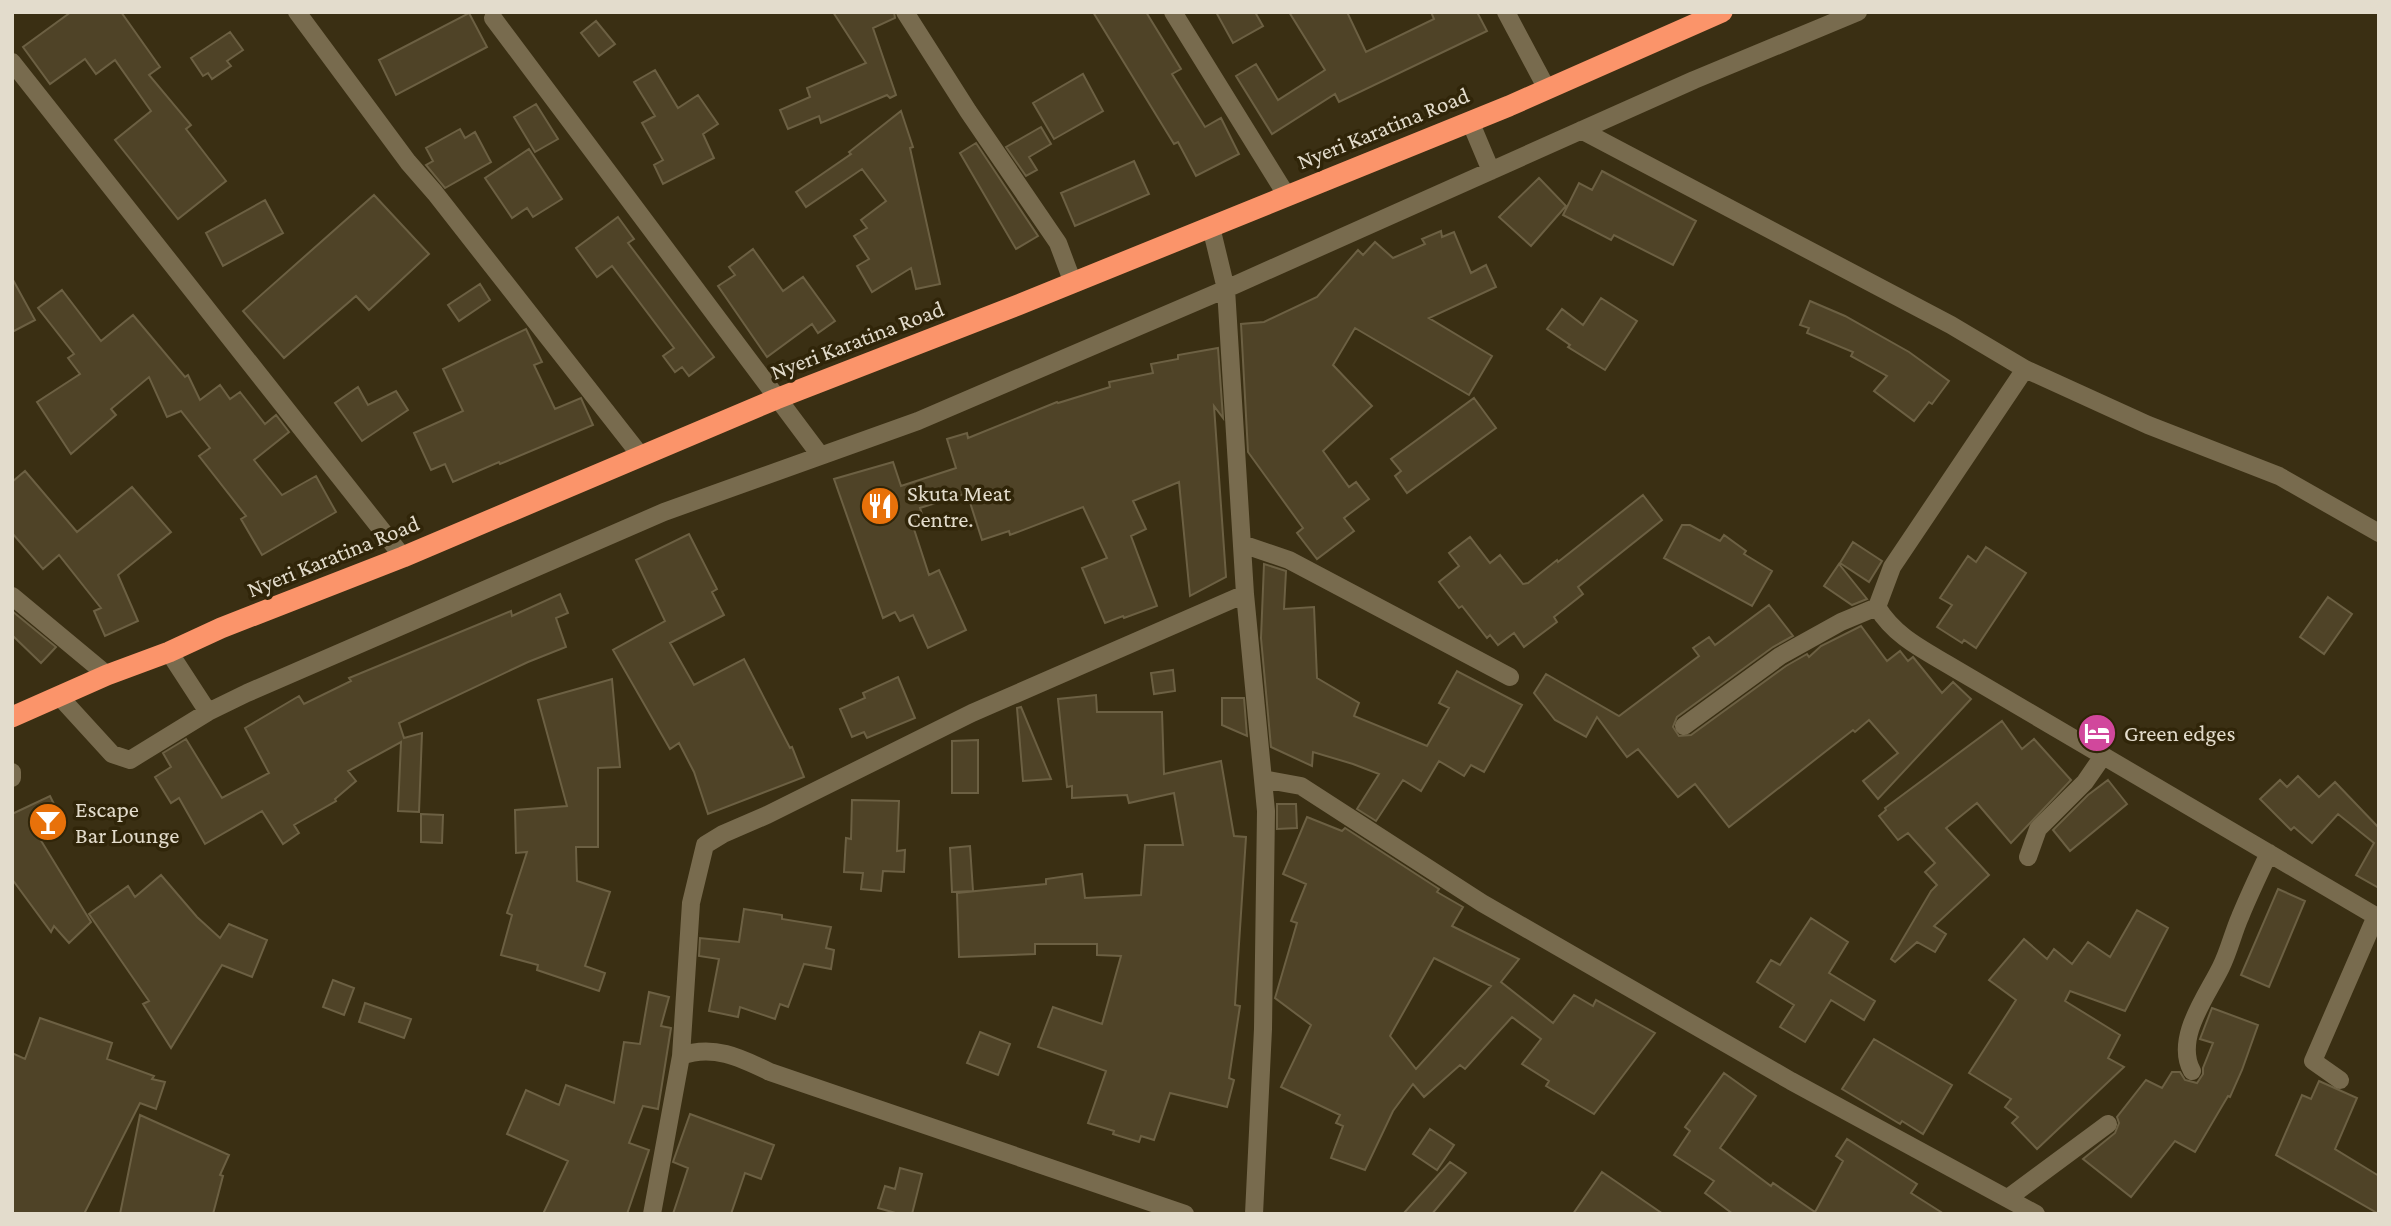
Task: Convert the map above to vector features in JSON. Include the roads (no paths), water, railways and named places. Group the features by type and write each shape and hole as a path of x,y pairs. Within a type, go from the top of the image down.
{"highway":[{"name":"Nyeri Karatina Road","path":"12,717 221,628 403,557 776,399 1073,283 1470,121 1721,12"}],"street":[{"path":"297,12 408,162 641,456"},
{"path":"905,12 968,111 1058,243 1073,283"},
{"path":"1173,12 1287,196"},
{"path":"1506,12 1547,89"},
{"path":"59,696 111,754 130,760 208,712 247,693 664,512 918,421 1226,289 1694,80 1858,12"},
{"path":"493,18 820,455"},
{"path":"12,62 403,557"},
{"path":"1470,121 1492,170"},
{"path":"1581,130 1951,325 2025,369 2148,425 2279,477 2379,533"},
{"path":"1211,227 1226,289 1245,594 1266,811 1263,1029 1254,1214"},
{"path":"1684,726 1780,656 1841,622 1877,607 1892,568 2025,369"},
{"path":"1242,544 1289,560 1510,677"},
{"path":"652,1214 681,1056 691,903 705,845 972,713 1245,594"},
{"path":"12,596 107,675"},
{"path":"1877,607 1887,624 1905,639 2377,917 2313,1061 2340,1080"},
{"path":"170,652 208,712"},
{"path":"2028,856 2038,829 2085,782 2103,756"},
{"path":"12,772 12,778"},
{"path":"1263,779 1301,786 1518,924 1791,1081 2036,1214"},
{"path":"2192,1071 2186,1060 2188,1040 2201,1001 2221,967 2269,853"},
{"path":"681,1056 696,1050 731,1054 770,1072 1185,1214"},
{"path":"2008,1198 2108,1124"}],"place":[{"name":"Skuta Meat Centre.","path":"880,506"},
{"name":"Green edges","path":"2097,733"},
{"name":"Escape Bar Lounge","path":"48,822"}]}
